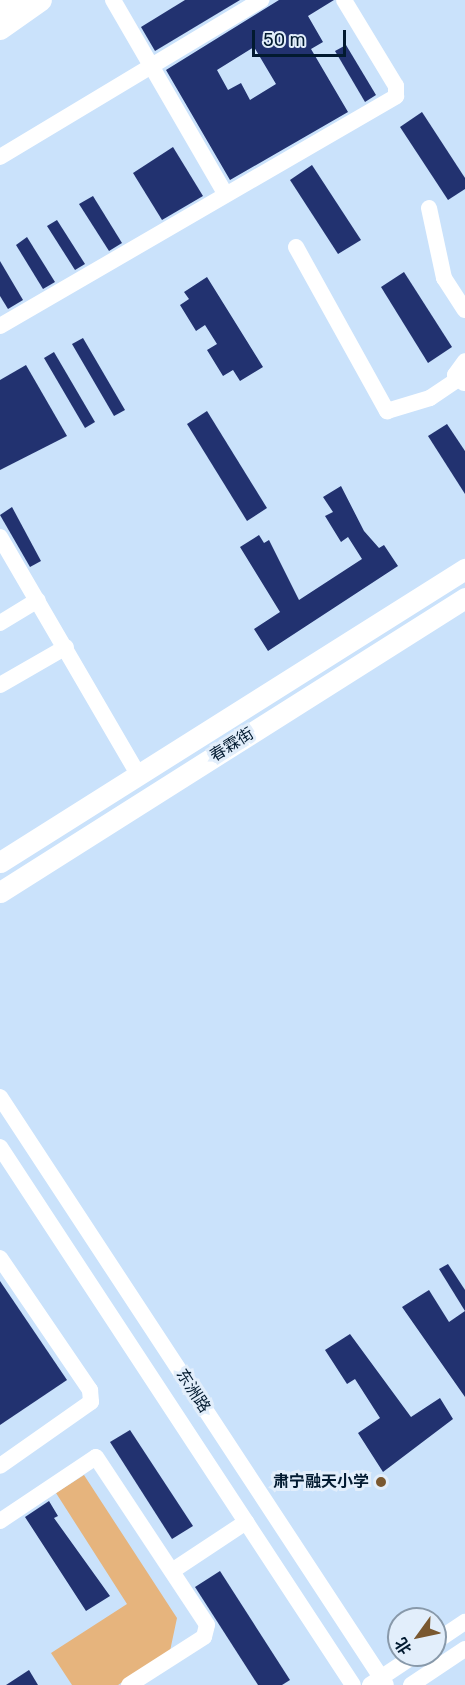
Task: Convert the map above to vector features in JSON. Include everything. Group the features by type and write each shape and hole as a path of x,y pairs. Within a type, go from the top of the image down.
{"main road":[{"path":"0,9 13,0"},
{"path":"0,30 41,0"},
{"name":"春霖街","path":"0,862 465,568"},
{"name":"春霖街","path":"0,892 465,598"}],"street":[{"path":"113,0 225,193"},
{"path":"0,157 261,0"},
{"path":"0,326 225,193 396,96 396,86 344,0"},
{"path":"429,208 444,278 465,310"},
{"path":"296,247 387,411 430,398 461,381 465,362"},
{"path":"0,537 138,774"},
{"path":"0,623 38,600"},
{"path":"0,685 66,647"},
{"name":"东洲路","path":"0,1097 379,1683"},
{"name":"东洲路","path":"0,1147 353,1685"},
{"path":"0,1258 90,1390 91,1402 0,1466"},
{"path":"0,1521 96,1457 207,1625 204,1637 129,1685"},
{"path":"172,1571 246,1522"},
{"path":"447,1634 465,1622"},
{"path":"411,1685 465,1649"},
{"path":"379,1683 400,1667"}],"shaded area":[{"path":"84,1475 177,1618 170,1651 118,1685 72,1685 51,1653 127,1604 56,1493"}],"building":[{"path":"185,0 240,0 155,51 141,27"},
{"path":"279,0 334,0 308,16 323,42 311,49 348,112 230,180 166,70","holes":["254,47 276,84 250,100 241,83 228,90 217,70"]},
{"path":"346,45 376,95 365,102 335,51"},
{"path":"422,112 465,178 465,189 448,200 400,127"},
{"path":"173,147 203,196 162,220 133,173"},
{"path":"312,165 361,240 338,254 290,180"},
{"path":"93,196 122,243 109,251 79,204"},
{"path":"57,220 85,264 75,270 47,226"},
{"path":"27,237 55,282 43,289 16,245"},
{"path":"0,261 23,300 8,309 0,296"},
{"path":"404,272 452,347 428,363 381,287"},
{"path":"207,277 263,367 240,381 233,370 223,376 207,350 217,344 205,325 196,331 180,305 189,299 184,292"},
{"path":"83,338 125,410 114,416 72,344"},
{"path":"54,352 95,422 85,428 44,358"},
{"path":"26,365 67,436 0,470 0,380"},
{"path":"207,411 267,508 247,521 187,424"},
{"path":"447,424 465,451 465,494 428,436"},
{"path":"341,486 364,531 379,548 384,545 398,566 268,651 254,629 280,612 240,547 259,535 264,543 269,540 299,600 362,559 348,537 341,542 325,516 333,512 323,497"},
{"path":"12,507 41,561 30,567 0,515"},
{"path":"448,1264 465,1290 465,1311 439,1269"},
{"path":"0,1281 67,1380 0,1425"},
{"path":"429,1290 449,1322 465,1311 465,1397 402,1307"},
{"path":"350,1334 411,1417 440,1398 453,1419 383,1472 358,1433 380,1418 355,1379 347,1384 325,1350"},
{"path":"130,1430 193,1526 172,1539 110,1442"},
{"path":"49,1501 58,1516 54,1518 110,1596 86,1611 25,1517"},
{"path":"220,1571 290,1680 282,1685 258,1685 195,1587"},
{"path":"29,1670 38,1685 6,1685"}],"place":[{"name":"肃宁融天小学","path":"381,1482"}]}
